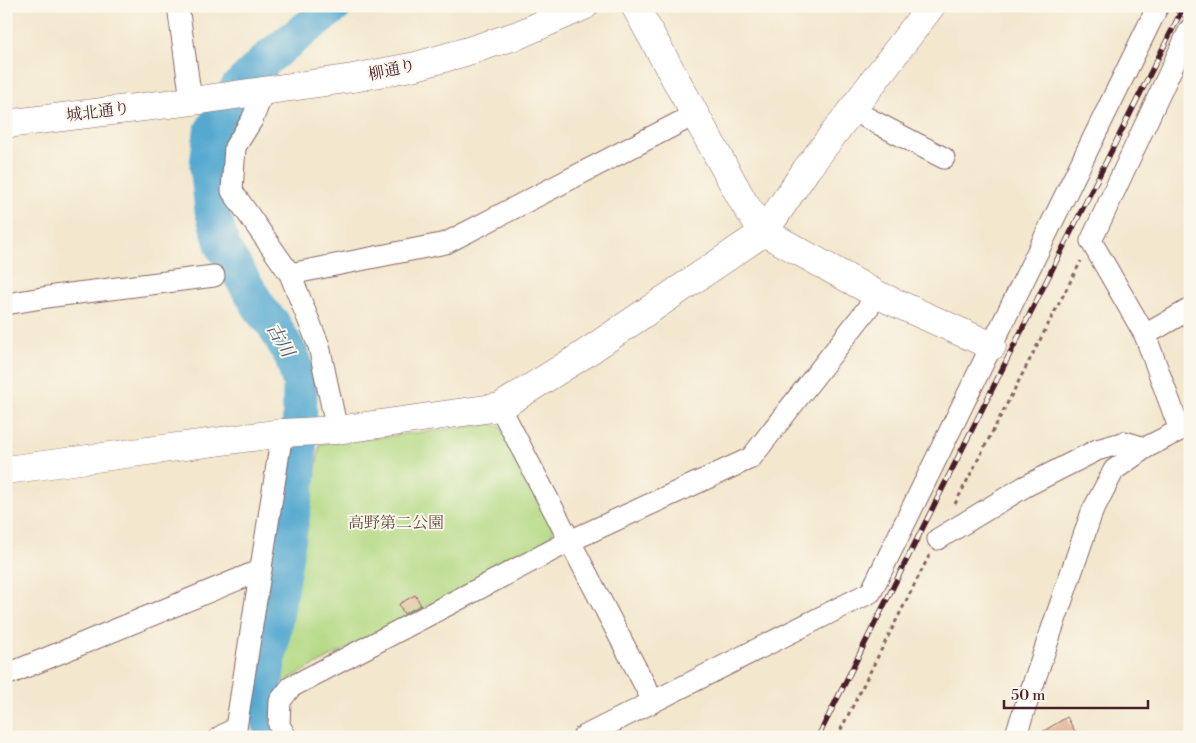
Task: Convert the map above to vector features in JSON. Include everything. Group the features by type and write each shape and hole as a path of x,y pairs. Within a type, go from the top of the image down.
{"street":[{"path":"178,6 195,100"},
{"name":"柳通り","path":"195,100 353,78 416,66 518,35 584,6"},
{"path":"635,6 744,203 764,232 878,296 992,346"},
{"path":"6,470 282,433 337,430 500,407 583,355 764,232 806,170 931,6"},
{"path":"583,737 871,592 1158,6"},
{"path":"1185,6 1190,8"},
{"path":"1015,737 1092,512 1114,470 1144,448 1185,428 1145,334 1091,241 1190,29"},
{"path":"262,90 252,120 235,147 232,191 290,274 319,346 337,430"},
{"name":"城北通り","path":"6,124 195,100"},
{"path":"852,110 944,158"},
{"path":"290,274 446,243 694,115"},
{"path":"6,304 54,296 214,276"},
{"path":"286,737 279,724 280,701 291,687 570,541 751,458 878,296"},
{"path":"1145,334 1188,315"},
{"path":"500,407 653,701"},
{"path":"220,737 236,728 282,433"},
{"path":"938,539 1024,486 1097,450 1125,442 1144,448"},
{"path":"6,675 261,570"}],"path":[{"path":"837,737 1091,241"}],"green space":[{"name":"高野第二公園","path":"492,424 500,427 553,530 551,541 281,683 320,444"}],"building":[{"path":"415,595 421,605 404,614 399,604"},
{"path":"1067,717 1078,737 1034,737"}],"waterway":[{"name":"古川","path":"274,737 268,720 265,683 299,475 300,384 292,357 272,322 263,313 223,247 212,210 207,165 211,132 238,87 269,57 335,6"}],"railway":[{"path":"818,737 1184,6"}]}
